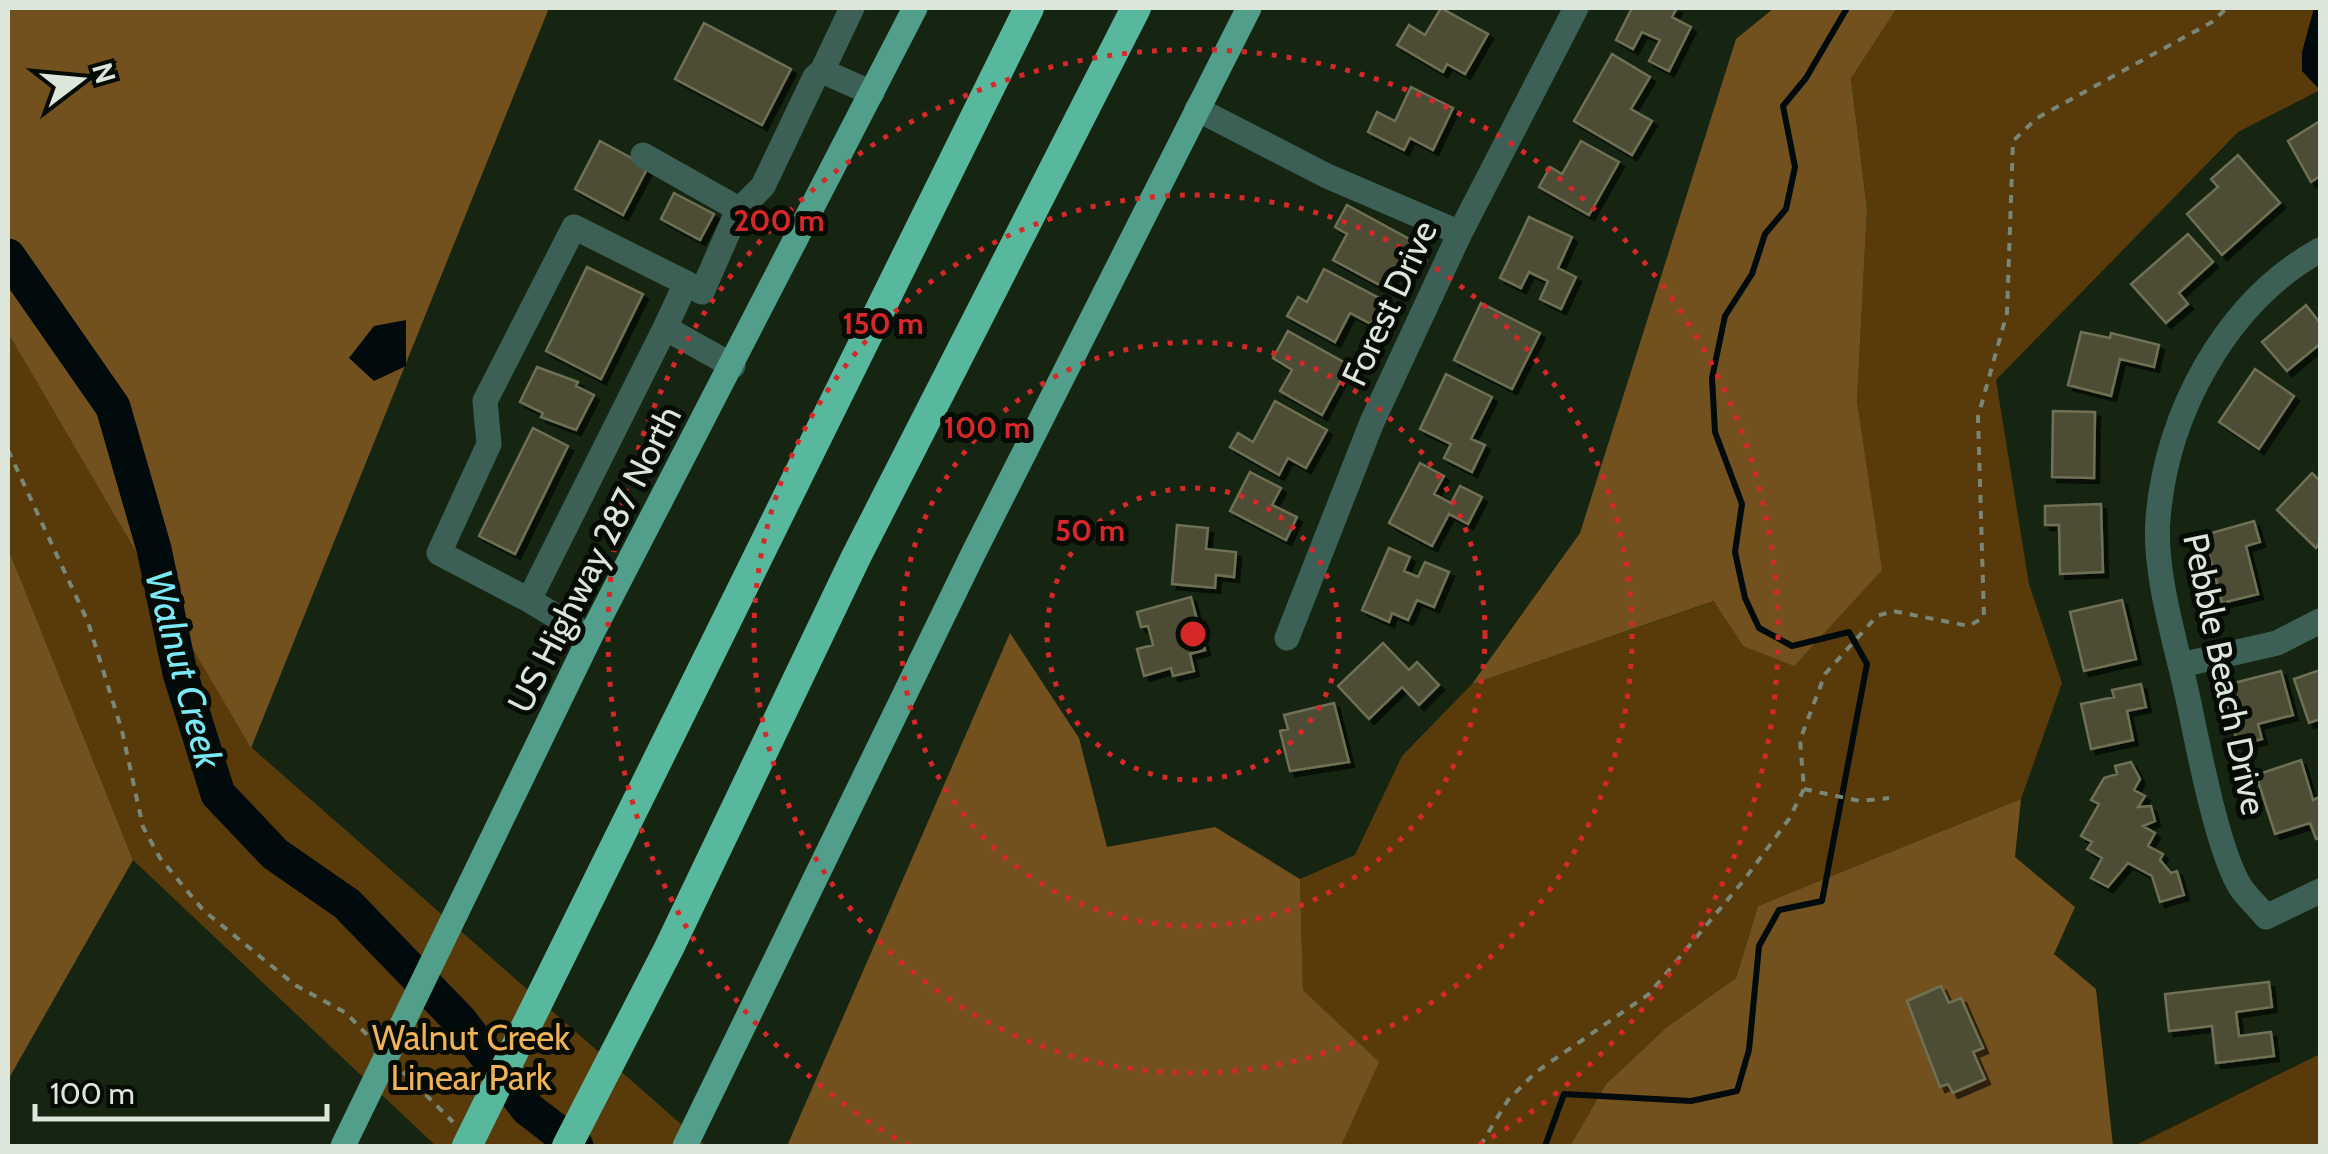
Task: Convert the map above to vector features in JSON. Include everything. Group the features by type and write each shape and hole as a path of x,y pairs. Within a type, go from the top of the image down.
{"highway":[{"path":"460,1134 594,894 1030,8"},
{"path":"567,1146 669,948 856,557 1136,8"}],"main road":[{"name":"US Highway 287 North","path":"342,1146 590,637 916,8"},
{"path":"685,1146 973,554 1249,8"}],"street":[{"path":"590,637 439,553 489,444 484,400 574,227 702,292 737,212 763,186 852,8"},
{"name":"Forest Drive","path":"1288,638 1372,422 1460,233 1576,8"},
{"path":"822,71 872,94"},
{"path":"1196,109 1327,176 1460,233"},
{"path":"643,156 737,212"},
{"name":"Pebble Beach Drive","path":"2320,250 2298,263 2240,320 2188,400 2170,450 2157,522 2166,594 2205,778 2240,886 2266,917 2320,892"},
{"path":"529,600 686,283"},
{"path":"665,328 733,366"},
{"path":"2182,665 2278,643 2320,621"}],"path":[{"path":"1480,1146 1508,1100 1536,1072 1648,994 1744,880 1789,819 1804,789 1800,740 1825,674 1877,616 1893,611 1969,626 1984,617 1978,417 2007,313 2013,141 2017,133 2114,73 2212,22 2227,8"},
{"path":"8,450 88,622 122,731 143,828 160,858 203,910 296,986 346,1013 380,1048"},
{"path":"1804,789 1860,801 1889,798"},
{"path":"393,1061 460,1134"}],"green space":[{"path":"1897,8 2320,8 2320,90 2238,132 1996,380 2029,584 2062,683 2021,799 1758,906 1736,978 1667,1027 1606,1084 1570,1146 1341,1146 1378,1062 1303,990 1300,879 1355,855 1402,756 1472,684 1715,601 1743,646 1881,570 1857,401 1867,209 1851,77"},
{"name":"Walnut Creek Linear Park","path":"8,333 252,748 706,1146 436,1146 133,860 8,548"},
{"path":"2320,1054 2320,1146 2134,1146"}],"shaded area":[{"path":"8,8 549,8 251,748 8,333"},
{"path":"1774,8 1897,8 1851,78 1867,209 1857,401 1882,570 1794,666 1743,646 1714,601 1472,684 1580,533 1736,39"},
{"path":"2314,8 2320,8 2320,90 2302,71 2302,52"},
{"path":"406,320 406,366 374,381 349,358 374,326"},
{"path":"8,548 133,860 8,1080"},
{"path":"1010,633 1079,738 1107,847 1215,827 1300,879 1303,990 1379,1062 1341,1146 787,1146"},
{"path":"2021,799 2015,857 2075,907 2054,954 2096,989 2113,1146 1570,1146 1606,1084 1667,1027 1736,978 1758,906"}],"building":[{"path":"1441,8 1488,34 1465,74 1447,64 1443,72 1397,45 1409,25 1425,35"},
{"path":"1632,8 1677,8 1672,17 1691,27 1669,71 1649,61 1660,40 1642,32 1633,49 1616,40"},
{"path":"704,23 791,69 762,125 675,79"},
{"path":"1612,54 1650,77 1631,109 1652,121 1632,155 1574,121"},
{"path":"1411,87 1453,108 1433,150 1410,138 1404,150 1368,132 1377,112 1395,121"},
{"path":"2320,121 2320,176 2311,182 2288,141"},
{"path":"600,141 648,167 623,215 575,189"},
{"path":"1581,141 1619,162 1589,215 1539,187 1550,167 1562,174"},
{"path":"2238,155 2280,203 2222,255 2187,214 2218,187 2211,179"},
{"path":"674,193 714,214 700,240 661,219"},
{"path":"1347,205 1413,241 1387,289 1333,260 1347,234 1335,227"},
{"path":"1529,217 1572,237 1558,268 1576,277 1561,309 1540,299 1548,281 1529,272 1521,288 1500,278"},
{"path":"2188,234 2213,262 2179,293 2188,304 2166,323 2131,284"},
{"path":"587,267 643,294 601,379 546,351"},
{"path":"1324,269 1383,300 1371,324 1350,313 1335,342 1287,316 1298,297 1307,302"},
{"path":"1481,303 1540,333 1512,389 1454,360"},
{"path":"2306,305 2320,323 2320,344 2287,371 2262,342"},
{"path":"1288,331 1349,365 1322,415 1280,391 1292,370 1273,358"},
{"path":"2081,332 2110,338 2111,333 2159,345 2154,367 2120,359 2111,396 2068,385"},
{"path":"537,367 578,382 576,386 594,395 576,430 541,417 543,413 520,402"},
{"path":"2255,369 2294,396 2259,449 2219,422"},
{"path":"1446,374 1492,397 1471,439 1485,445 1472,472 1444,458 1451,444 1420,429"},
{"path":"1275,401 1327,430 1306,468 1288,458 1279,475 1230,447 1238,433 1253,442"},
{"path":"2053,411 2095,412 2094,478 2052,477"},
{"path":"533,428 568,446 515,554 479,536"},
{"path":"1420,463 1444,476 1434,494 1451,503 1460,486 1482,497 1468,524 1449,514 1432,546 1389,523"},
{"path":"1250,472 1281,488 1272,505 1297,517 1286,540 1230,511"},
{"path":"2312,473 2320,481 2320,542 2316,548 2277,510"},
{"path":"2101,504 2103,572 2060,574 2059,525 2045,525 2045,506"},
{"path":"2254,521 2260,542 2246,546 2258,594 2222,603 2204,535"},
{"path":"1177,525 1208,528 1206,549 1236,552 1234,577 1216,575 1215,588 1172,584"},
{"path":"1389,548 1410,557 1404,571 1418,577 1425,562 1449,572 1434,607 1417,600 1408,620 1392,613 1389,622 1362,610"},
{"path":"1191,597 1205,650 1190,654 1194,671 1173,676 1171,668 1144,676 1137,649 1153,645 1148,626 1141,627 1137,612"},
{"path":"2122,600 2136,659 2084,671 2070,612"},
{"path":"1383,643 1409,670 1417,662 1439,685 1419,705 1402,687 1369,719 1338,686"},
{"path":"2320,670 2320,719 2309,723 2294,679"},
{"path":"2281,671 2293,715 2258,724 2262,739 2238,745 2222,686"},
{"path":"2141,684 2146,707 2127,711 2133,740 2091,749 2081,704 2114,697 2112,690"},
{"path":"1334,703 1349,762 1290,771 1280,731 1288,729 1284,715"},
{"path":"2301,760 2313,800 2320,797 2320,838 2316,839 2310,823 2275,834 2256,775"},
{"path":"2131,762 2140,779 2134,790 2145,796 2138,807 2151,806 2155,821 2143,826 2155,833 2148,846 2163,854 2160,860 2171,873 2177,871 2184,895 2160,902 2152,876 2128,863 2108,887 2091,878 2102,858 2087,849 2092,842 2081,836 2099,804 2091,800 2104,778 2117,774 2115,766"},
{"path":"2269,982 2272,1007 2236,1012 2239,1036 2271,1032 2274,1056 2216,1063 2212,1026 2169,1031 2165,994"},
{"path":"1941,986 1949,1003 1961,998 1983,1048 1973,1052 1985,1079 1953,1093 1948,1084 1940,1087 1907,1001"}],"waterway":[{"path":"1545,1146 1564,1094 1691,1101 1737,1091 1749,1050 1759,946 1779,910 1822,901 1867,664 1849,632 1792,646 1759,628 1745,598 1735,552 1742,504 1715,432 1712,378 1725,316 1752,274 1765,234 1786,209 1795,167 1783,106 1806,78 1847,8"},
{"name":"Walnut Creek","path":"8,256 113,407 154,549 180,673 218,794 275,854 347,904 460,1021 528,1109 576,1146"}]}
